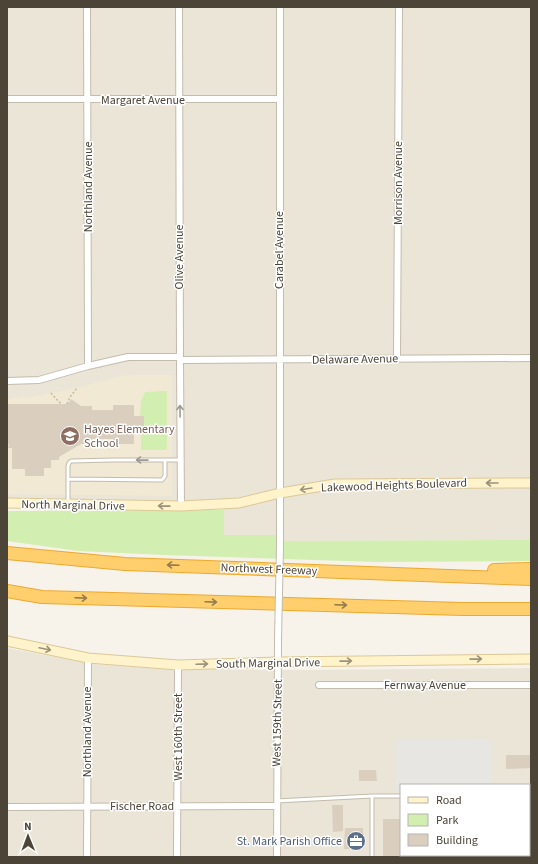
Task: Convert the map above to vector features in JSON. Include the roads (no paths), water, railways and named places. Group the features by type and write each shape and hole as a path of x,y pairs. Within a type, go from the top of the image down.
{"highway":[{"path":"7,548 125,564"},
{"name":"Northwest Freeway","path":"7,553 125,564 531,579"},
{"path":"394,574 531,569"},
{"path":"7,591 42,597"},
{"path":"7,599 13,600 42,597 531,609"},
{"path":"463,608 531,617"}],"main road":[{"name":"Lakewood Heights Boulevard","path":"138,506 182,506 239,503 280,493 335,484 531,483"},
{"name":"North Marginal Drive","path":"7,503 138,506"},
{"name":"South Marginal Drive","path":"7,641 88,658 178,665 531,658"}],"street":[{"name":"Northland Avenue","path":"87,7 88,366"},
{"name":"Olive Avenue","path":"179,7 182,506"},
{"name":"Carabel Avenue","path":"280,7 280,493"},
{"name":"Morrison Avenue","path":"397,358 399,7"},
{"name":"Margaret Avenue","path":"7,99 280,99"},
{"name":"Delaware Avenue","path":"7,382 39,380 88,366 128,357 280,360 531,358"},
{"name":"West 159th Street","path":"277,857 276,804 280,493"},
{"name":"Northland Avenue","path":"87,857 88,658"},
{"name":"West 160th Street","path":"177,857 178,665"},
{"name":"Fernway Avenue","path":"319,685 531,685"},
{"path":"530,796 530,857"},
{"name":"Fischer Road","path":"7,807 276,804"}],"lane":[{"path":"68,504 69,462 75,460 181,460"},
{"path":"68,480 162,480 165,476 165,460"},
{"path":"276,804 372,796 400,796"},
{"path":"372,796 372,857"}],"place":[{"name":"Hayes Elementary School","path":"70,436"},
{"name":"St. Mark Parish Office","path":"356,841"}]}
